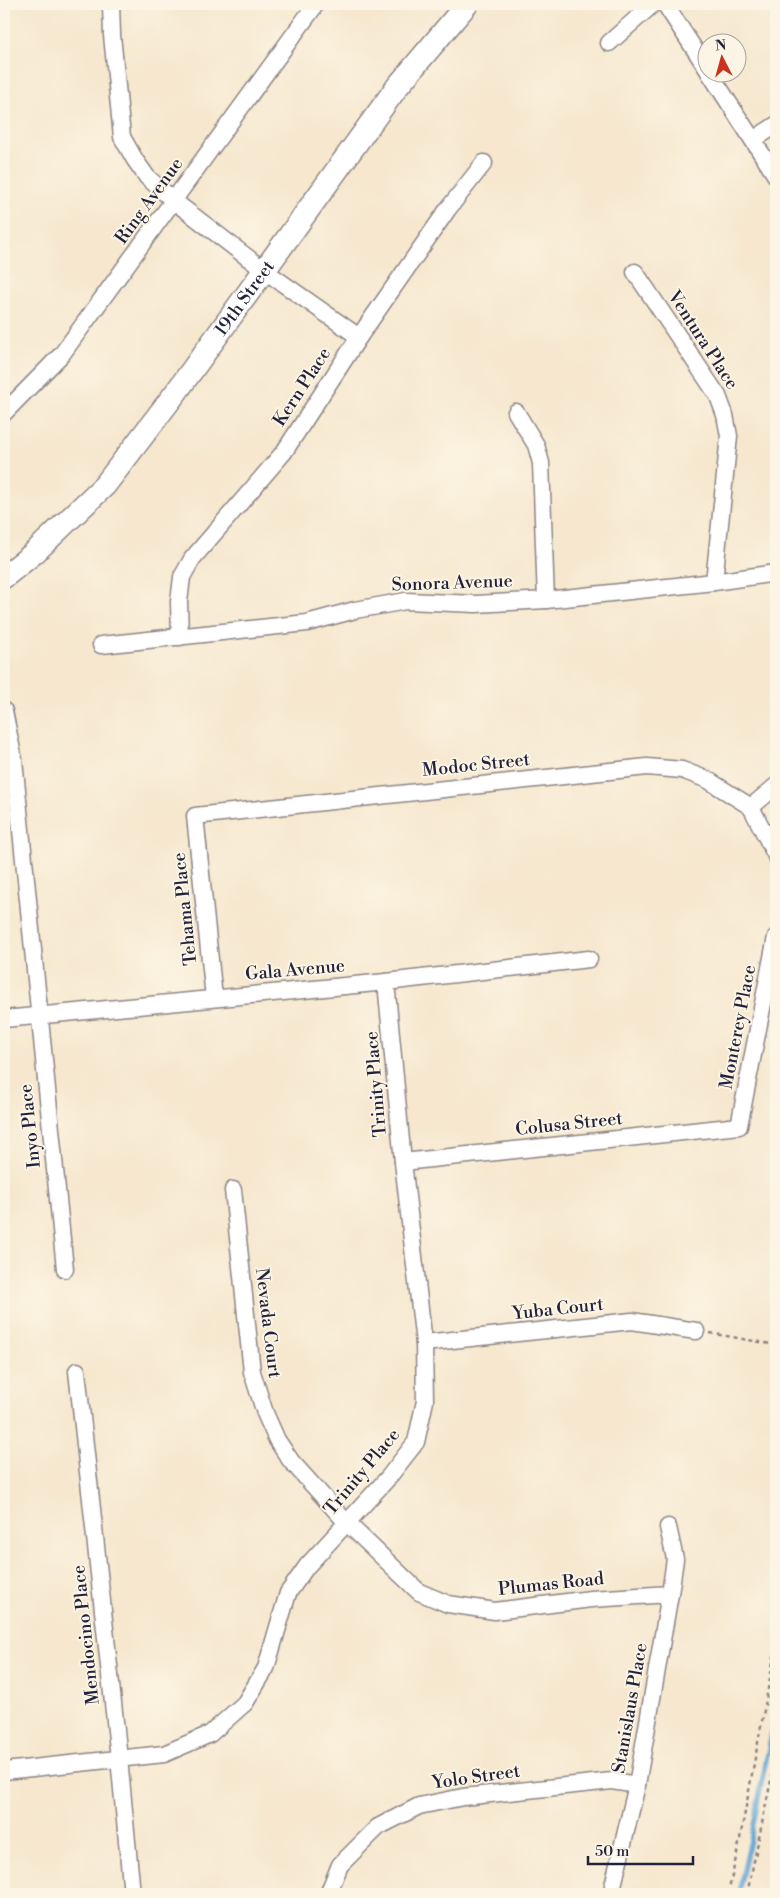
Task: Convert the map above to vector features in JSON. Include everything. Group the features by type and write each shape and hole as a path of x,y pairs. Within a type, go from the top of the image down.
{"street":[{"path":"111,4 112,35 122,137 146,177 265,271 359,337"},
{"name":"Ring Avenue","path":"5,407 62,354 316,4"},
{"name":"19th Street","path":"4,577 34,552 106,485 177,392 397,87 467,4"},
{"path":"609,42 653,4"},
{"path":"665,4 698,55"},
{"path":"715,82 776,176"},
{"path":"753,140 776,125"},
{"name":"Kern Place","path":"180,637 182,577 192,559 284,452 359,337 448,209 484,163"},
{"name":"Ventura Place","path":"635,272 718,396 725,415 729,436 714,582"},
{"path":"516,412 536,445 541,463 546,600"},
{"name":"Sonora Avenue","path":"101,645 307,623 355,610 406,602 476,604 546,600 714,582 776,573"},
{"name":"Inyo Place","path":"4,711 14,760 65,1268"},
{"name":"Modoc Street","path":"195,816 647,767 682,770 708,780 751,807"},
{"path":"776,786 751,807 776,856"},
{"name":"Tehama Place","path":"195,816 214,998"},
{"name":"Monterey Place","path":"740,1126 776,937"},
{"name":"Gala Avenue","path":"4,1019 386,982 589,959"},
{"name":"Trinity Place","path":"4,1771 164,1754 210,1734 245,1703 266,1668 288,1593 307,1566 388,1478 416,1442 425,1401 424,1343 403,1162 386,982"},
{"name":"Colusa Street","path":"403,1162 740,1126"},
{"name":"Nevada Court","path":"233,1190 252,1372 258,1394 277,1440 291,1461 346,1522"},
{"name":"Yuba Court","path":"424,1343 632,1321 696,1331"},
{"name":"Mendocino Place","path":"77,1371 132,1894"},
{"name":"Plumas Road","path":"346,1522 418,1592 448,1604 496,1611 591,1599 670,1594"},
{"name":"Stanislaus Place","path":"611,1894 637,1785 670,1594 675,1559 668,1527"},
{"name":"Yolo Street","path":"328,1894 340,1865 378,1827 419,1806 463,1797 612,1781 637,1785"}],"path":[{"path":"696,1331 776,1345"},
{"path":"728,1894 776,1646"},
{"path":"747,1894 776,1757"}],"waterway":[{"path":"738,1894 776,1710"}]}
